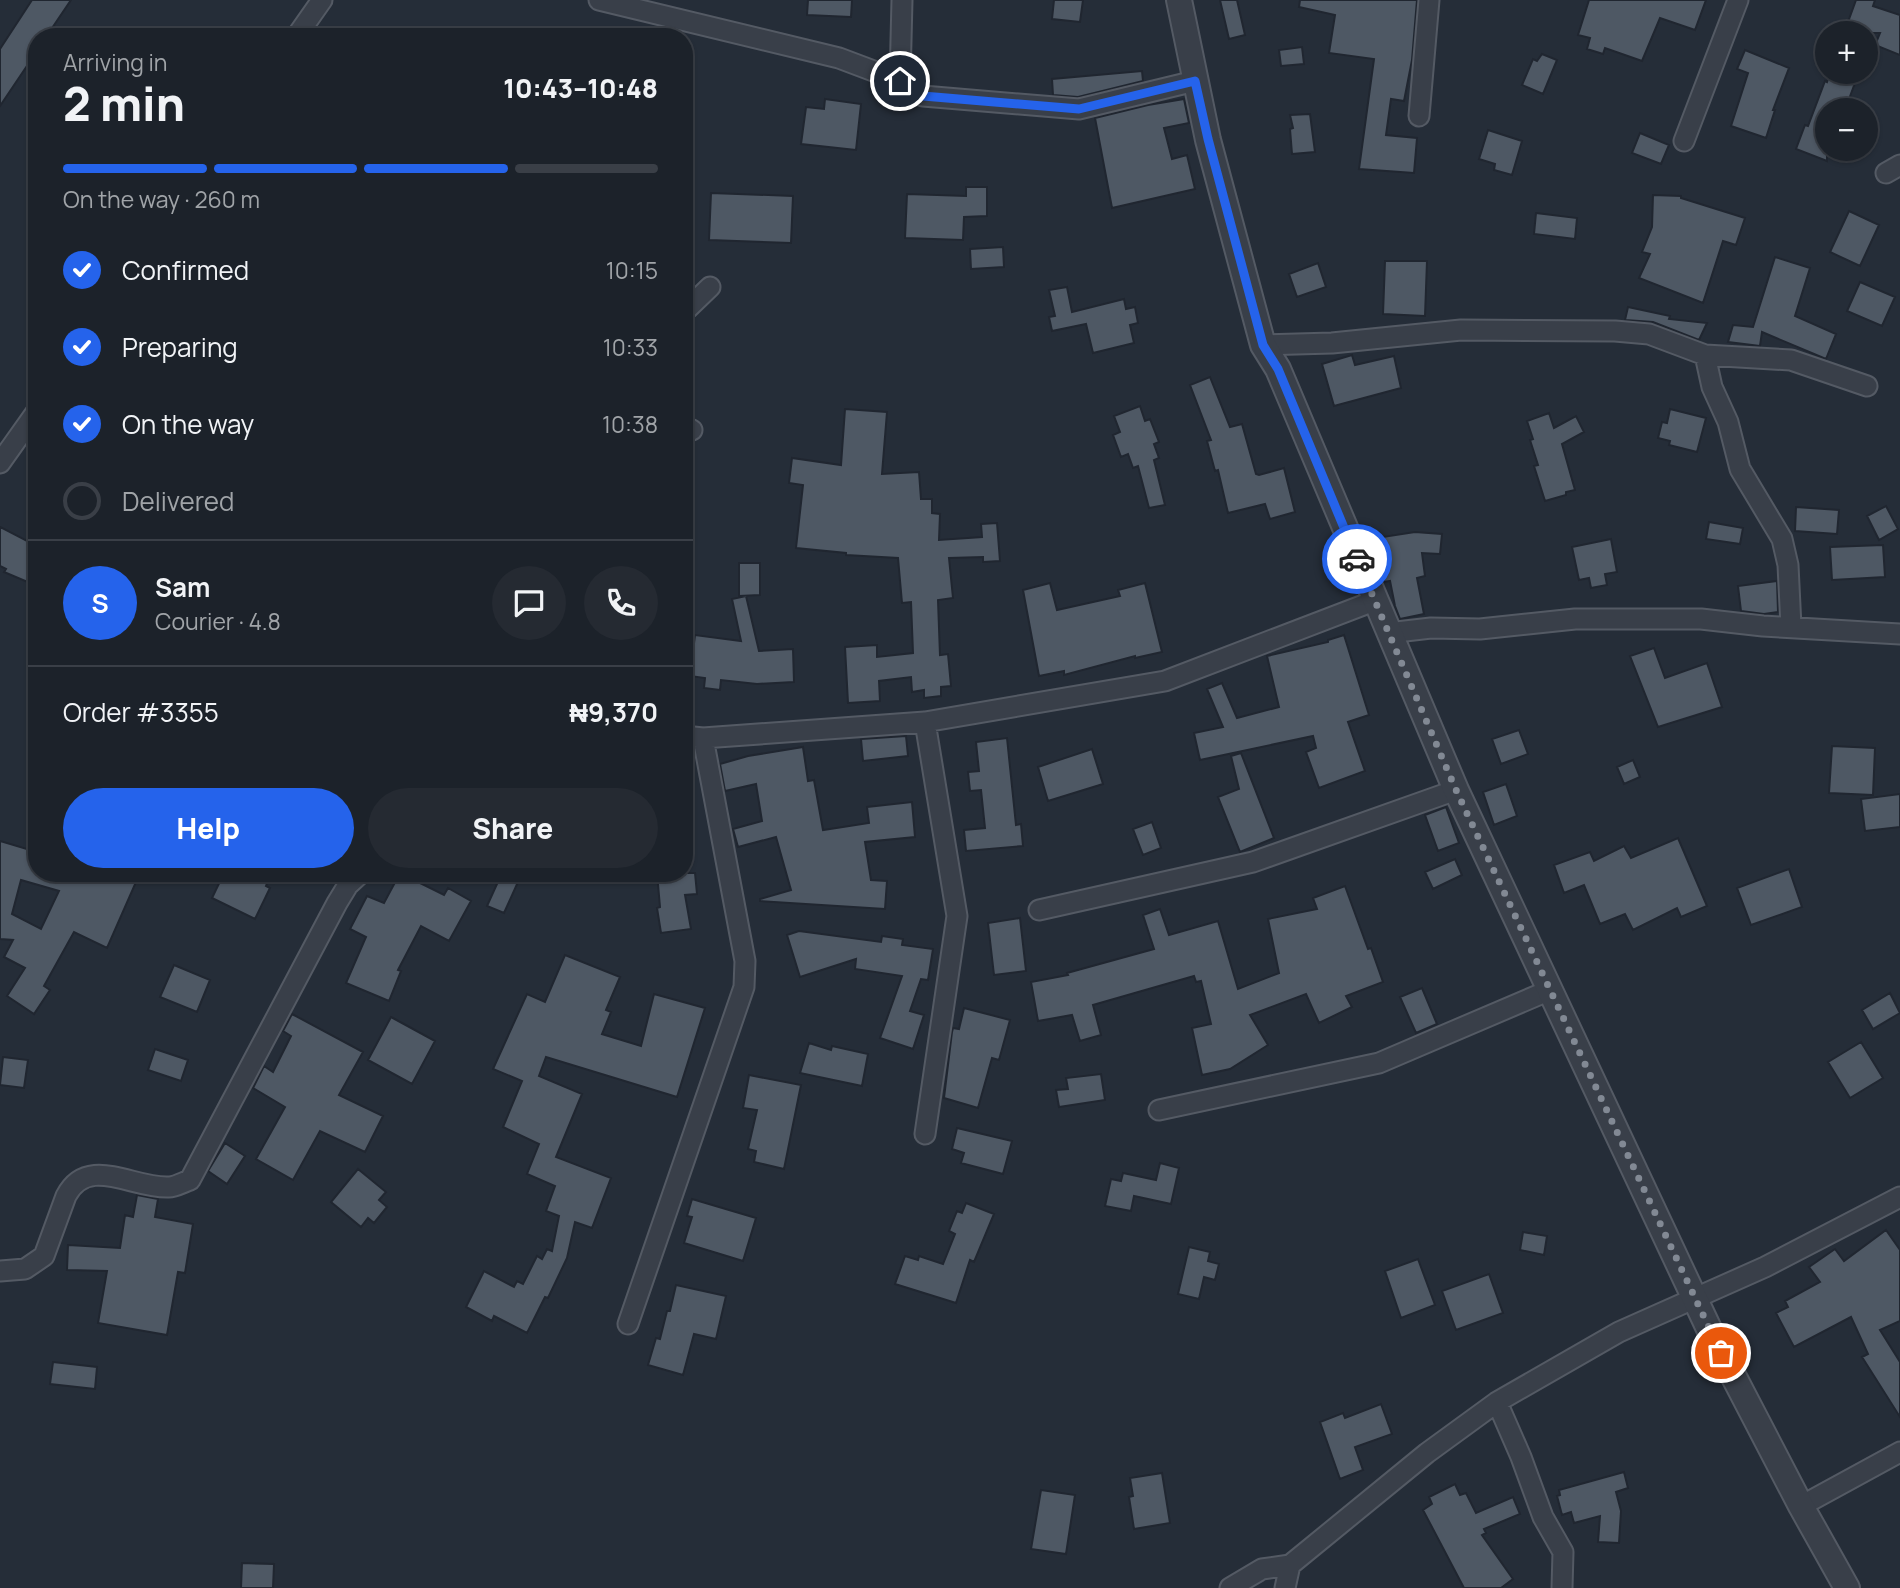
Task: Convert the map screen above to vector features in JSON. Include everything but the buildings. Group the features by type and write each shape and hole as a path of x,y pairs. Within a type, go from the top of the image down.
{"street":[{"path":"302,28 321,0"},
{"path":"599,0 839,58 900,81 923,96 1079,109 1195,81"},
{"path":"900,81 902,0"},
{"path":"1179,0 1208,139 1263,345 1278,369 1456,790 1549,990 1695,1299 1801,1506 1847,1588"},
{"path":"1419,116 1429,0"},
{"path":"1684,141 1738,0"},
{"path":"693,303 710,287"},
{"path":"1263,345 1332,343 1461,330 1615,331 1649,334 1705,355 1791,360 1867,386"},
{"path":"1705,355 1712,387 1728,422 1740,469 1782,538 1788,565 1791,627"},
{"path":"0,463 28,424"},
{"path":"628,1324 744,987 745,961 694,737 925,722 1165,681 1374,601"},
{"path":"1388,633 1432,628 1480,629 1575,619 1701,619 1900,634"},
{"path":"925,722 957,916 925,1134"},
{"path":"1039,910 1253,862 1456,790"},
{"path":"0,1271 25,1269 44,1256 66,1196 71,1186 80,1178 93,1174 169,1187 190,1180 337,903 351,882"},
{"path":"1159,1111 1379,1063 1549,990"},
{"path":"1230,1588 1262,1569 1290,1565 1427,1453 1497,1402 1619,1332 1765,1267 1900,1197"},
{"path":"1497,1402 1543,1517 1563,1552 1562,1588"},
{"path":"1801,1506 1900,1451"},
{"path":"1285,1588 1290,1565"}],"way so far":[{"path":"1357,559 1456,790 1721,1353"}],"route":[{"path":"900,81 923,96 1079,109 1195,81 1263,345 1278,369 1357,559"}]}
